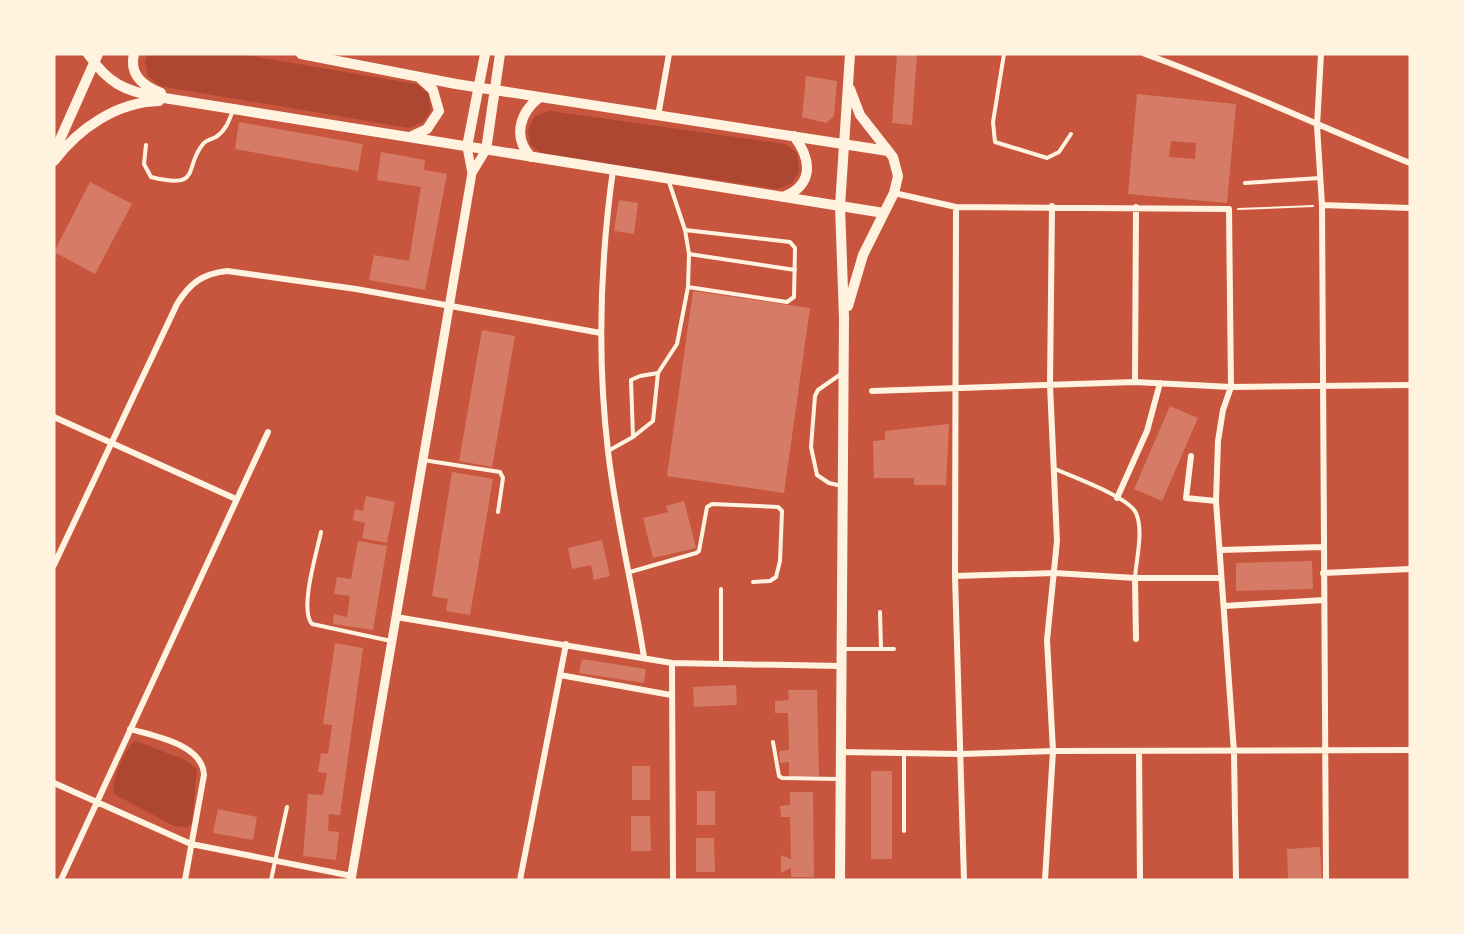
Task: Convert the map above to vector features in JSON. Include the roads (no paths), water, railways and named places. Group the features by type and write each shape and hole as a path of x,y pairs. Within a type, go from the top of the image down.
{"main road":[{"path":"134,54 133,69 138,79 147,87 180,101"},
{"path":"304,54 477,87 888,151"},
{"path":"467,147 485,54"},
{"path":"486,150 500,54"},
{"path":"840,880 844,318 840,206 850,54"},
{"path":"54,153 96,56 124,89 180,101 884,213"},
{"path":"409,137 427,129 439,111 434,90 419,77"},
{"path":"844,318 863,255 898,184 898,166 860,115 848,81"},
{"path":"531,157 523,148 519,133 527,106 540,97"},
{"path":"54,161 85,130 119,109 141,103 180,101"},
{"path":"783,197 799,187 807,171 807,159 794,136"}],"street":[{"path":"658,116 669,54"},
{"path":"1144,54 1224,84 1317,126 1410,163"},
{"path":"1321,54 1317,126 1322,205 1322,547 1326,880"},
{"path":"54,783 191,844 351,878 472,173 467,147"},
{"path":"472,173 486,150"},
{"path":"613,170 604,234 601,333 608,451 644,657"},
{"path":"894,193 956,207 1229,209 1231,387 1223,410 1218,441 1216,501 1234,752 1236,880"},
{"path":"1322,205 1410,208"},
{"path":"1045,880 1053,751 1047,640 1054,573 1055,469 1050,385 1052,206"},
{"path":"956,207 955,576 964,880"},
{"path":"1135,382 1136,207"},
{"path":"54,564 109,442 177,304 196,280 210,273 227,271 449,305 601,333"},
{"path":"872,392 1135,382 1231,387 1410,385"},
{"path":"1117,498 1147,431 1160,383"},
{"path":"54,417 236,499"},
{"path":"61,880 268,432"},
{"path":"1191,456 1186,498 1216,501"},
{"path":"1221,550 1322,547"},
{"path":"1323,573 1410,569"},
{"path":"955,576 1054,573 1135,578 1220,578"},
{"path":"1135,578 1136,639"},
{"path":"1224,606 1324,600"},
{"path":"396,617 672,663 840,666"},
{"path":"520,880 566,644"},
{"path":"672,663 673,880"},
{"path":"560,675 671,695"},
{"path":"130,729 194,753 202,763 204,775 185,880"},
{"path":"840,752 961,754 1053,751 1410,750"},
{"path":"1139,751 1140,880"}],"lane":[{"path":"1004,54 993,122 995,142 1047,158 1059,152 1071,134"},
{"path":"146,145 144,164 151,177 168,181 182,179 192,173 204,143 226,128 233,109"},
{"path":"1245,183 1320,178"},
{"path":"608,451 633,437 653,421 658,373 677,345 688,287 689,254 686,230 668,179"},
{"path":"686,230 790,242 795,248 794,297 787,302 688,287"},
{"path":"689,254 795,270"},
{"path":"842,486 829,483 817,475 811,447 818,390 844,372"},
{"path":"633,437 631,380 658,373"},
{"path":"421,460 500,472 503,478 498,512"},
{"path":"1055,469 1126,502 1136,512 1138,526 1135,578"},
{"path":"630,572 696,554 699,551 707,507 712,504 778,507 782,511 778,572 770,581 753,582"},
{"path":"321,532 306,607 309,620 312,624 393,642"},
{"path":"721,589 721,664"},
{"path":"880,612 880,649"},
{"path":"840,649 894,649"},
{"path":"773,742 779,776 782,778 840,779"},
{"path":"904,753 904,831"},
{"path":"271,880 288,807"}]}
